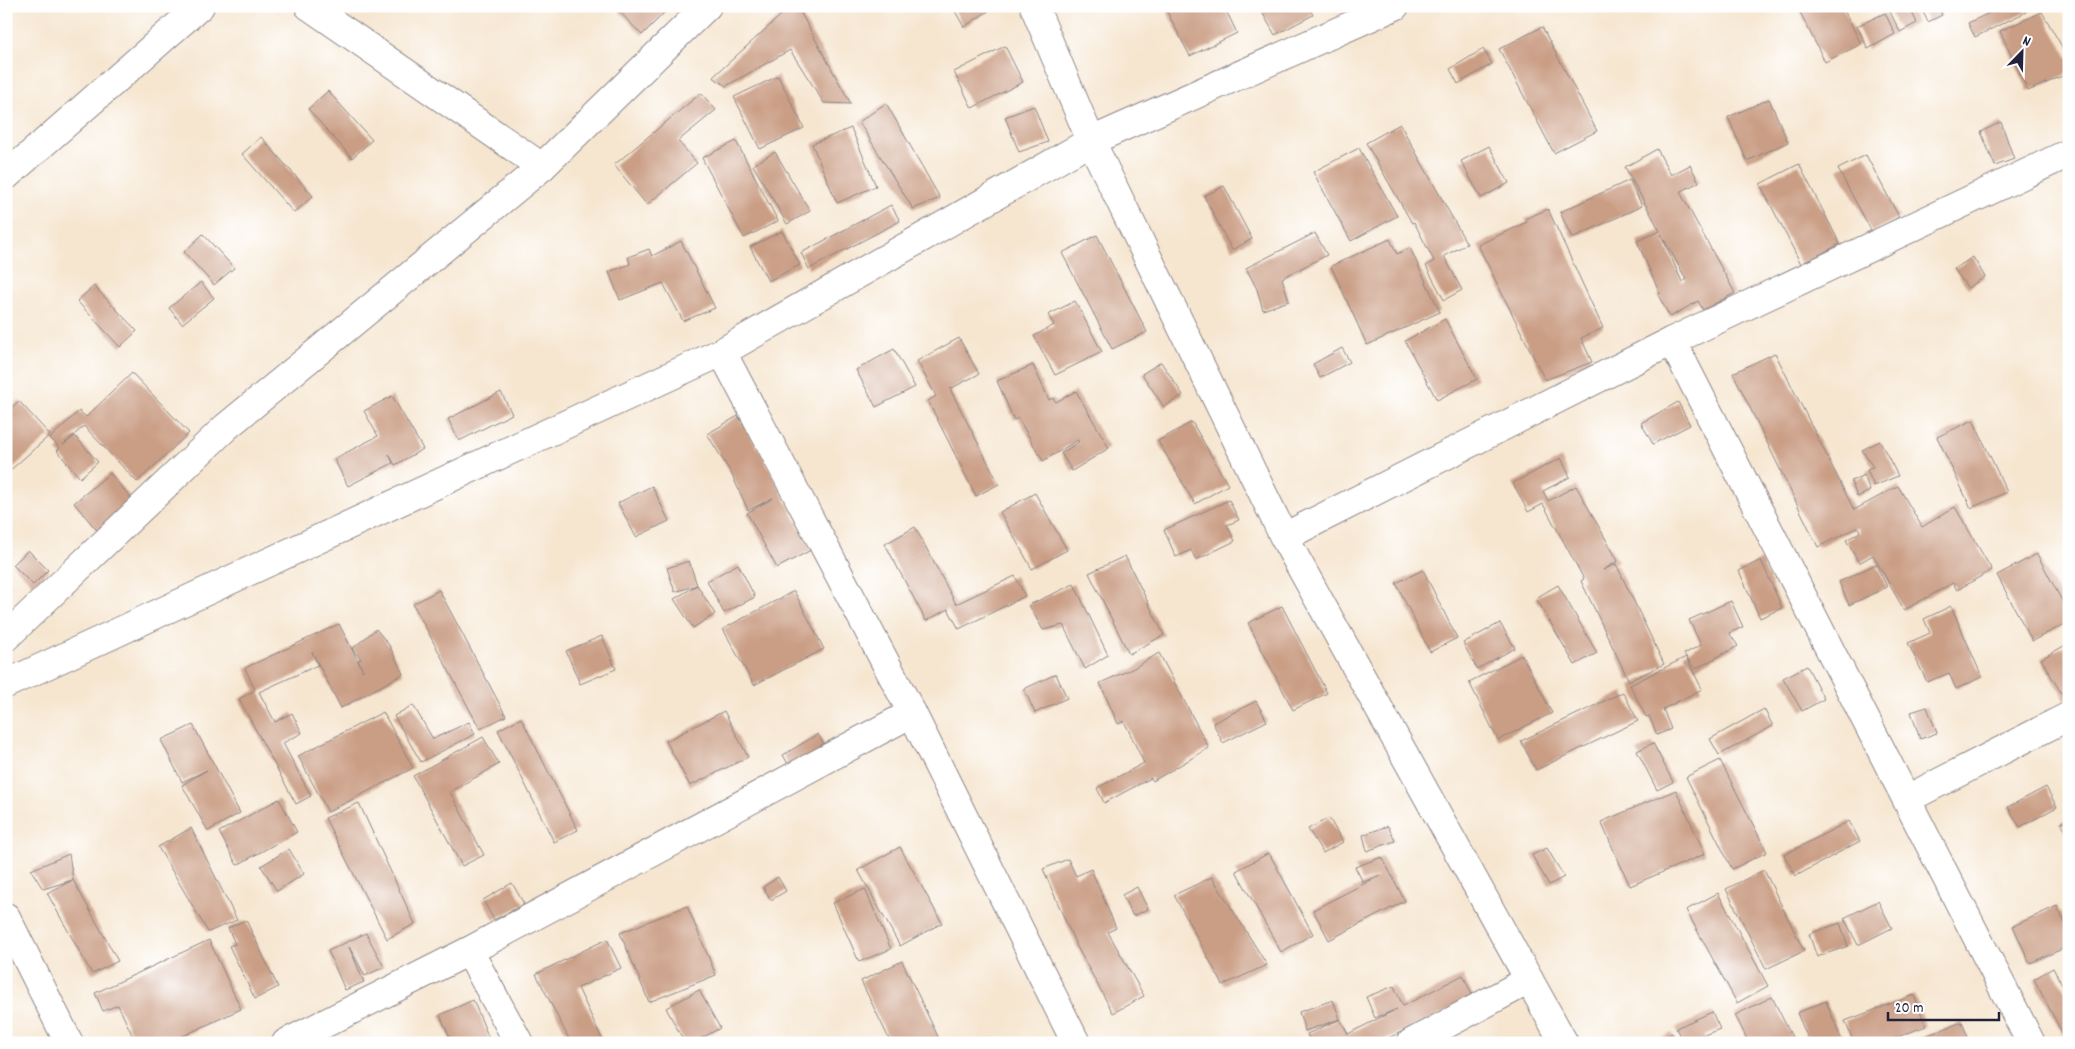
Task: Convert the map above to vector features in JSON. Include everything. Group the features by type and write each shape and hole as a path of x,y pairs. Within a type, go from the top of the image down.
{"street":[{"path":"6,176 200,6"},
{"path":"310,6 542,167"},
{"path":"6,637 226,427 542,167 707,6"},
{"path":"1034,6 1091,141 1284,537 1564,1043"},
{"path":"6,684 722,352 1091,141 1395,6"},
{"path":"1284,537 1672,341 2069,153"},
{"path":"1672,341 2031,1043"},
{"path":"722,352 912,713 1076,1043"},
{"path":"286,1043 470,951 912,713"},
{"path":"1907,799 2069,716"},
{"path":"6,917 69,1043"},
{"path":"470,951 519,1043"},
{"path":"1411,1043 1529,980"}],"building":[{"path":"614,6 671,6 642,35"},
{"path":"791,6 797,6 851,104 824,103 790,50 726,86 713,77"},
{"path":"952,6 996,6 964,27"},
{"path":"1164,6 1224,6 1237,33 1190,56"},
{"path":"1273,6 1308,6 1313,15 1275,35 1262,12"},
{"path":"1797,6 1842,6 1861,44 1825,62"},
{"path":"1887,6 1909,6 1917,23 1900,32"},
{"path":"1920,6 1938,6 1942,15 1928,22"},
{"path":"2004,6 2023,6 2026,12 1975,37 1968,23"},
{"path":"2042,12 2069,59 2069,73 2028,91 2000,31"},
{"path":"1885,13 1895,34 1868,49 1857,26"},
{"path":"1542,27 1597,131 1554,153 1499,49"},
{"path":"1005,46 1023,82 972,108 954,72"},
{"path":"1483,49 1492,64 1458,84 1450,69"},
{"path":"778,76 804,128 760,149 734,97"},
{"path":"328,91 372,140 352,158 308,109"},
{"path":"701,93 716,110 678,141 697,163 647,205 614,165"},
{"path":"1769,99 1788,142 1747,161 1728,117"},
{"path":"886,103 940,198 913,209 859,122"},
{"path":"1034,106 1048,142 1019,152 1005,117"},
{"path":"2001,122 2014,159 1995,166 1981,132"},
{"path":"1400,124 1467,244 1444,256 1462,290 1444,300 1426,266 1434,261 1414,222 1412,223 1366,143"},
{"path":"851,128 876,186 837,203 812,144"},
{"path":"261,137 313,196 294,213 242,154"},
{"path":"736,141 778,221 744,238 702,158"},
{"path":"1489,146 1509,183 1481,198 1461,161"},
{"path":"1359,148 1397,216 1351,241 1313,172"},
{"path":"1657,149 1671,175 1690,165 1699,182 1680,192 1735,293 1703,310 1698,301 1670,317 1658,295 1660,294 1637,241 1660,231 1625,167","holes":["1661,234 1686,279 1682,282"]},
{"path":"775,152 810,211 787,224 753,165"},
{"path":"1866,155 1899,217 1872,232 1838,169"},
{"path":"1799,164 1840,244 1801,264 1760,184"},
{"path":"1630,180 1642,206 1572,238 1560,212"},
{"path":"1224,186 1252,239 1232,250 1204,196"},
{"path":"891,205 900,221 809,269 801,253"},
{"path":"1548,209 1603,328 1581,338 1592,362 1545,380 1478,245 1527,222 1525,219"},
{"path":"782,231 800,265 768,281 750,247"},
{"path":"1315,233 1327,255 1282,278 1289,301 1263,310 1257,289 1246,268"},
{"path":"203,234 234,268 214,285 184,252"},
{"path":"1097,235 1147,332 1112,349 1062,253"},
{"path":"1390,239 1397,254 1410,248 1440,312 1367,345 1331,266"},
{"path":"681,241 715,308 683,321 663,283 620,300 609,272 630,264 628,257 649,249 652,256"},
{"path":"1973,257 1985,277 1968,288 1954,269"},
{"path":"201,282 214,298 182,324 169,308"},
{"path":"94,286 137,331 120,347 77,301"},
{"path":"1075,301 1102,352 1055,375 1034,336 1054,325 1048,315"},
{"path":"1445,319 1477,379 1437,400 1405,341"},
{"path":"959,338 979,374 950,389 999,484 976,496 928,401 936,396 917,361"},
{"path":"1342,348 1350,362 1320,378 1313,364"},
{"path":"894,349 915,387 876,407 856,370"},
{"path":"1775,353 1854,510 1898,486 1922,527 1955,507 1992,570 1957,590 1953,583 1904,610 1873,555 1859,563 1846,540 1860,532 1858,527 1818,547 1733,373"},
{"path":"1161,362 1183,395 1164,407 1142,374"},
{"path":"1033,365 1049,400 1053,398 1056,402 1076,391 1109,448 1072,471 1061,453 1079,442 1078,440 1043,461 1018,418 1014,420 997,381"},
{"path":"132,373 189,433 137,482 84,426 63,445 75,436 98,462 80,478 57,451 60,448 50,438 79,411 86,417"},
{"path":"501,392 512,414 459,441 448,419"},
{"path":"392,396 423,449 395,465 389,454 393,463 348,486 334,459 378,436 364,411"},
{"path":"19,401 50,435 6,474 6,412"},
{"path":"1678,402 1690,425 1653,444 1641,423"},
{"path":"738,416 764,458 811,550 777,568 747,513 773,498 748,510 731,473 707,434"},
{"path":"1973,420 2007,492 1971,508 1937,437"},
{"path":"1192,422 1228,485 1195,504 1158,441"},
{"path":"1880,441 1898,476 1874,486 1867,470 1873,467 1862,450"},
{"path":"1561,458 1570,477 1543,491 1548,501 1576,486 1618,561 1603,570 1616,564 1664,664 1629,681 1581,581 1584,579 1543,504 1528,512 1513,483"},
{"path":"110,473 137,505 101,535 74,503"},
{"path":"1864,475 1870,491 1857,497 1851,481"},
{"path":"652,486 669,521 636,537 618,503"},
{"path":"1035,493 1067,550 1032,569 1000,512"},
{"path":"1229,500 1239,520 1227,525 1235,541 1196,560 1191,550 1176,557 1164,530"},
{"path":"915,527 956,604 1015,576 1025,596 959,629 948,609 926,621 885,544"},
{"path":"28,550 48,570 33,585 13,565"},
{"path":"2037,554 2069,614 2069,622 2032,641 1997,575"},
{"path":"1125,556 1164,635 1129,654 1089,573"},
{"path":"1761,560 1782,608 1760,618 1739,571"},
{"path":"689,561 697,585 675,592 667,568"},
{"path":"738,564 755,597 724,613 707,581"},
{"path":"1876,564 1887,587 1849,605 1839,582"},
{"path":"1423,570 1457,638 1430,652 1396,583"},
{"path":"1074,584 1108,655 1085,669 1063,625 1043,630 1029,605"},
{"path":"697,585 715,614 693,628 674,599"},
{"path":"1558,585 1597,653 1575,665 1536,598"},
{"path":"439,590 506,716 480,729 413,604"},
{"path":"794,591 824,649 754,685 723,629"},
{"path":"1731,601 1743,627 1729,633 1738,646 1695,669 1684,654 1701,645 1689,620"},
{"path":"1282,606 1327,693 1293,710 1248,623"},
{"path":"1951,606 1982,677 1956,689 1949,673 1927,682 1908,643 1930,633 1924,619"},
{"path":"1500,623 1515,648 1477,669 1463,643"},
{"path":"339,624 363,671 358,660 361,659 352,649 376,629 389,645 403,674 341,708 312,652 318,665 259,692 275,722 292,713 302,733 283,743 311,796 296,804 239,699 255,690 245,668"},
{"path":"602,636 616,669 580,684 566,651"},
{"path":"2069,643 2069,700 2066,701 2041,659"},
{"path":"1159,653 1209,748 1153,781 1151,778 1104,803 1097,788 1144,763 1124,721 1118,724 1100,683 1132,669"},
{"path":"1522,655 1552,713 1498,740 1469,682"},
{"path":"1686,657 1702,689 1663,709 1671,729 1657,735 1649,716 1646,717 1630,685"},
{"path":"1807,666 1824,699 1802,711 1783,678"},
{"path":"1056,674 1067,698 1035,713 1024,689"},
{"path":"1623,692 1638,721 1536,770 1521,741"},
{"path":"1256,701 1267,721 1223,743 1213,723"},
{"path":"413,705 433,739 469,722 475,734 421,762 394,716"},
{"path":"1927,707 1937,733 1920,739 1911,712"},
{"path":"1764,709 1773,726 1719,755 1710,739"},
{"path":"724,711 748,757 690,786 666,741"},
{"path":"383,712 413,768 328,812 298,756"},
{"path":"521,718 578,830 554,842 498,730"},
{"path":"193,725 240,813 208,831 182,785 207,770 182,782 161,740"},
{"path":"818,734 828,751 792,771 783,755"},
{"path":"483,737 499,764 450,792 484,855 462,866 413,776"},
{"path":"1653,743 1673,782 1657,790 1637,751"},
{"path":"1720,760 1767,852 1732,869 1686,777"},
{"path":"2046,787 2057,807 2020,827 2008,807"},
{"path":"1676,790 1705,854 1630,886 1601,822"},
{"path":"279,799 297,832 237,865 219,832"},
{"path":"359,803 415,924 387,939 325,818"},
{"path":"1329,818 1343,842 1323,853 1308,829"},
{"path":"2069,818 2069,836 2061,823"},
{"path":"1849,821 1860,841 1796,876 1784,855"},
{"path":"1388,826 1395,841 1367,851 1363,835"},
{"path":"191,828 237,920 208,932 158,847"},
{"path":"900,847 942,923 900,946 858,870"},
{"path":"1547,848 1564,877 1549,885 1532,855"},
{"path":"289,849 304,874 277,891 261,866"},
{"path":"1269,853 1313,934 1281,952 1236,871"},
{"path":"69,854 73,880 43,889 31,870"},
{"path":"1382,857 1405,901 1329,940 1313,910 1381,875 1363,882 1355,867"},
{"path":"1068,859 1076,876 1091,869 1116,928 1108,932 1144,996 1113,1013 1076,945 1043,869"},
{"path":"1764,870 1804,951 1766,969 1726,889"},
{"path":"778,877 786,891 771,900 763,887"},
{"path":"1212,877 1267,965 1223,985 1174,895"},
{"path":"73,880 118,961 92,974 47,893"},
{"path":"512,883 524,904 494,920 483,900"},
{"path":"1137,887 1148,909 1133,916 1122,895"},
{"path":"865,889 891,949 859,962 833,903"},
{"path":"1718,893 1768,986 1737,1003 1686,910"},
{"path":"1878,901 1892,928 1858,945 1844,918"},
{"path":"687,906 716,975 649,1002 620,933"},
{"path":"2057,906 2069,932 2069,946 2030,963 2013,926"},
{"path":"246,920 278,987 255,999 229,946 235,944 228,928"},
{"path":"1840,923 1848,946 1817,957 1809,934"},
{"path":"366,933 384,967 365,976 349,947 364,982 345,990 328,951"},
{"path":"607,939 621,968 578,988 604,1043 571,1043 536,974"},
{"path":"209,940 241,1009 168,1043 136,1043 118,1005 103,1011 95,993"},
{"path":"902,961 941,1043 891,1043 861,981"},
{"path":"2053,968 2069,998 2069,1039 2066,1040 2034,979"},
{"path":"1463,975 1474,999 1377,1043 1312,1043 1307,1034 1340,1019 1348,1034 1397,1009 1375,1018 1366,997 1394,986 1403,1006"},
{"path":"699,990 720,1028 693,1043 685,1043 666,1008"},
{"path":"1914,995 1926,1026 1882,1043 1854,1043 1845,1021"},
{"path":"1772,997 1795,1043 1749,1043 1735,1015"},
{"path":"473,1000 491,1043 452,1043 440,1015"},
{"path":"1333,1000 1340,1019 1305,1031 1299,1012"},
{"path":"1826,1001 1843,1043 1810,1043 1797,1013"},
{"path":"1712,1012 1720,1029 1704,1035 1707,1043 1683,1043 1676,1028"},
{"path":"1962,1022 1970,1043 1911,1043 1920,1038"},
{"path":"1672,1033 1677,1043 1652,1043"}]}
